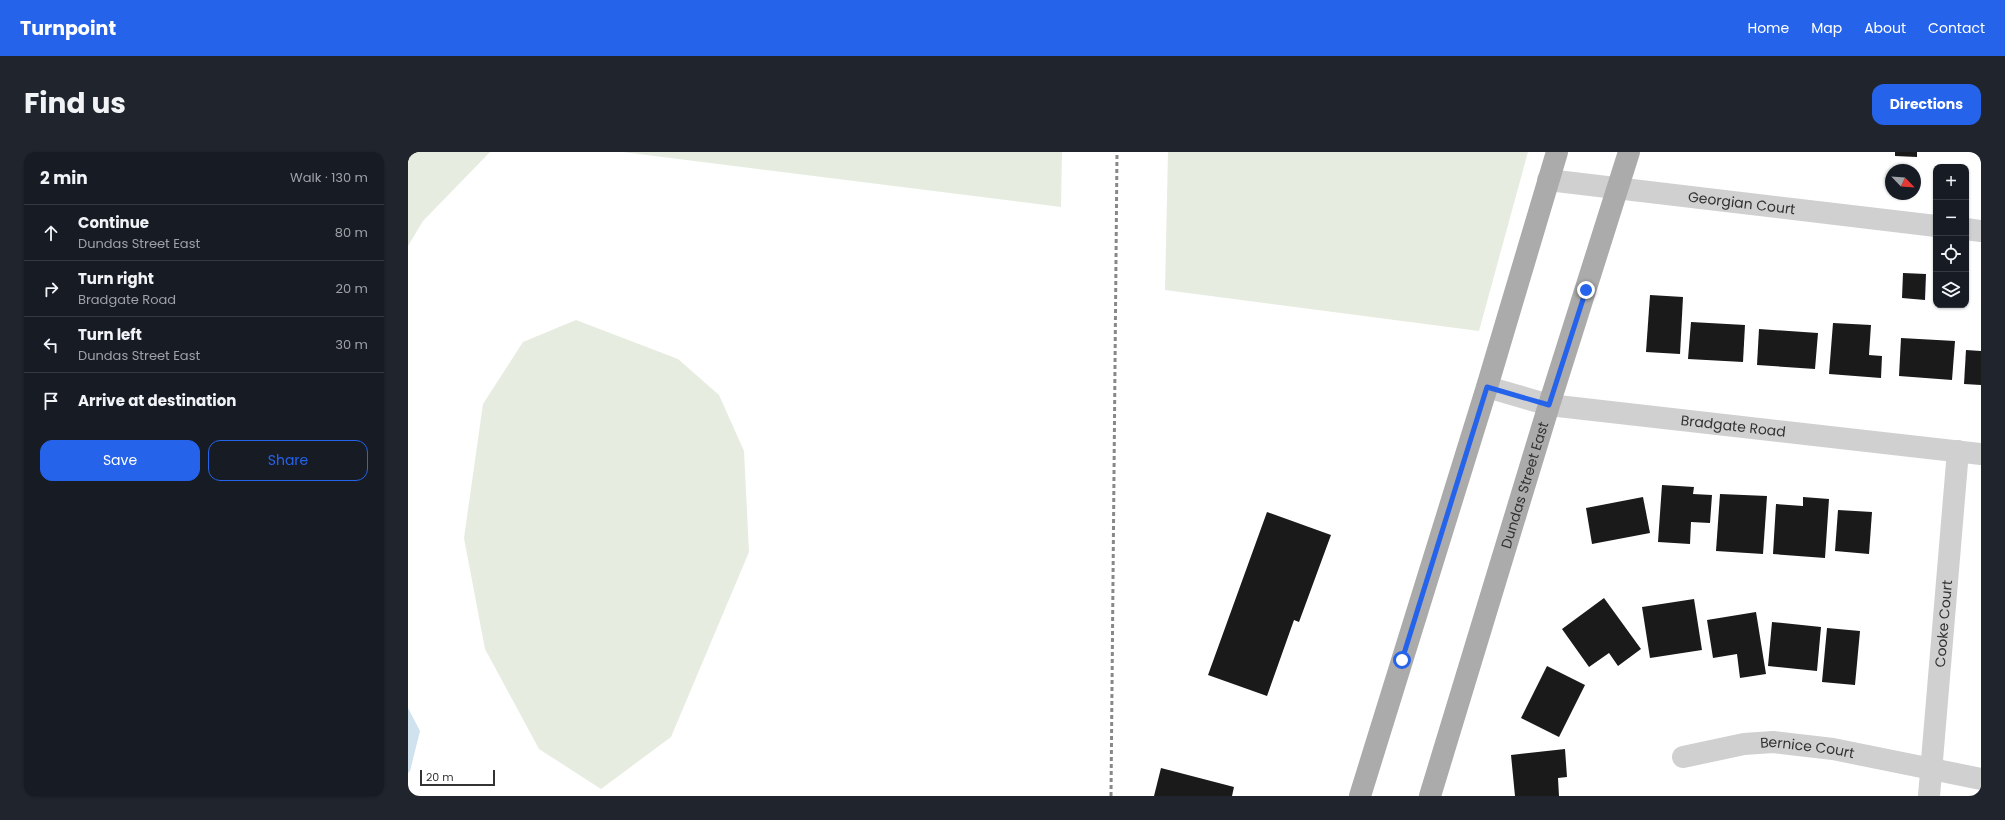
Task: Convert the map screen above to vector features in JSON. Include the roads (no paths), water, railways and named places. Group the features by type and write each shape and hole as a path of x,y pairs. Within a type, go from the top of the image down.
{"main road":[{"path":"1360,796 1487,387 1557,152"},
{"name":"Dundas Street East","path":"1430,796 1549,405 1629,152"}],"street":[{"name":"Georgian Court","path":"1548,180 1618,190 1933,226"},
{"path":"1969,230 1981,231"},
{"name":"Bradgate Road","path":"1487,387 1549,405 1981,454"},
{"name":"Cooke Court","path":"1929,796 1958,452"},
{"name":"Bernice Court","path":"1683,757 1744,744 1773,742 1833,749 1981,779"}],"water":[{"path":"408,708 420,731 410,771 408,773"}],"railway":[{"path":"1111,796 1117,152"}]}
